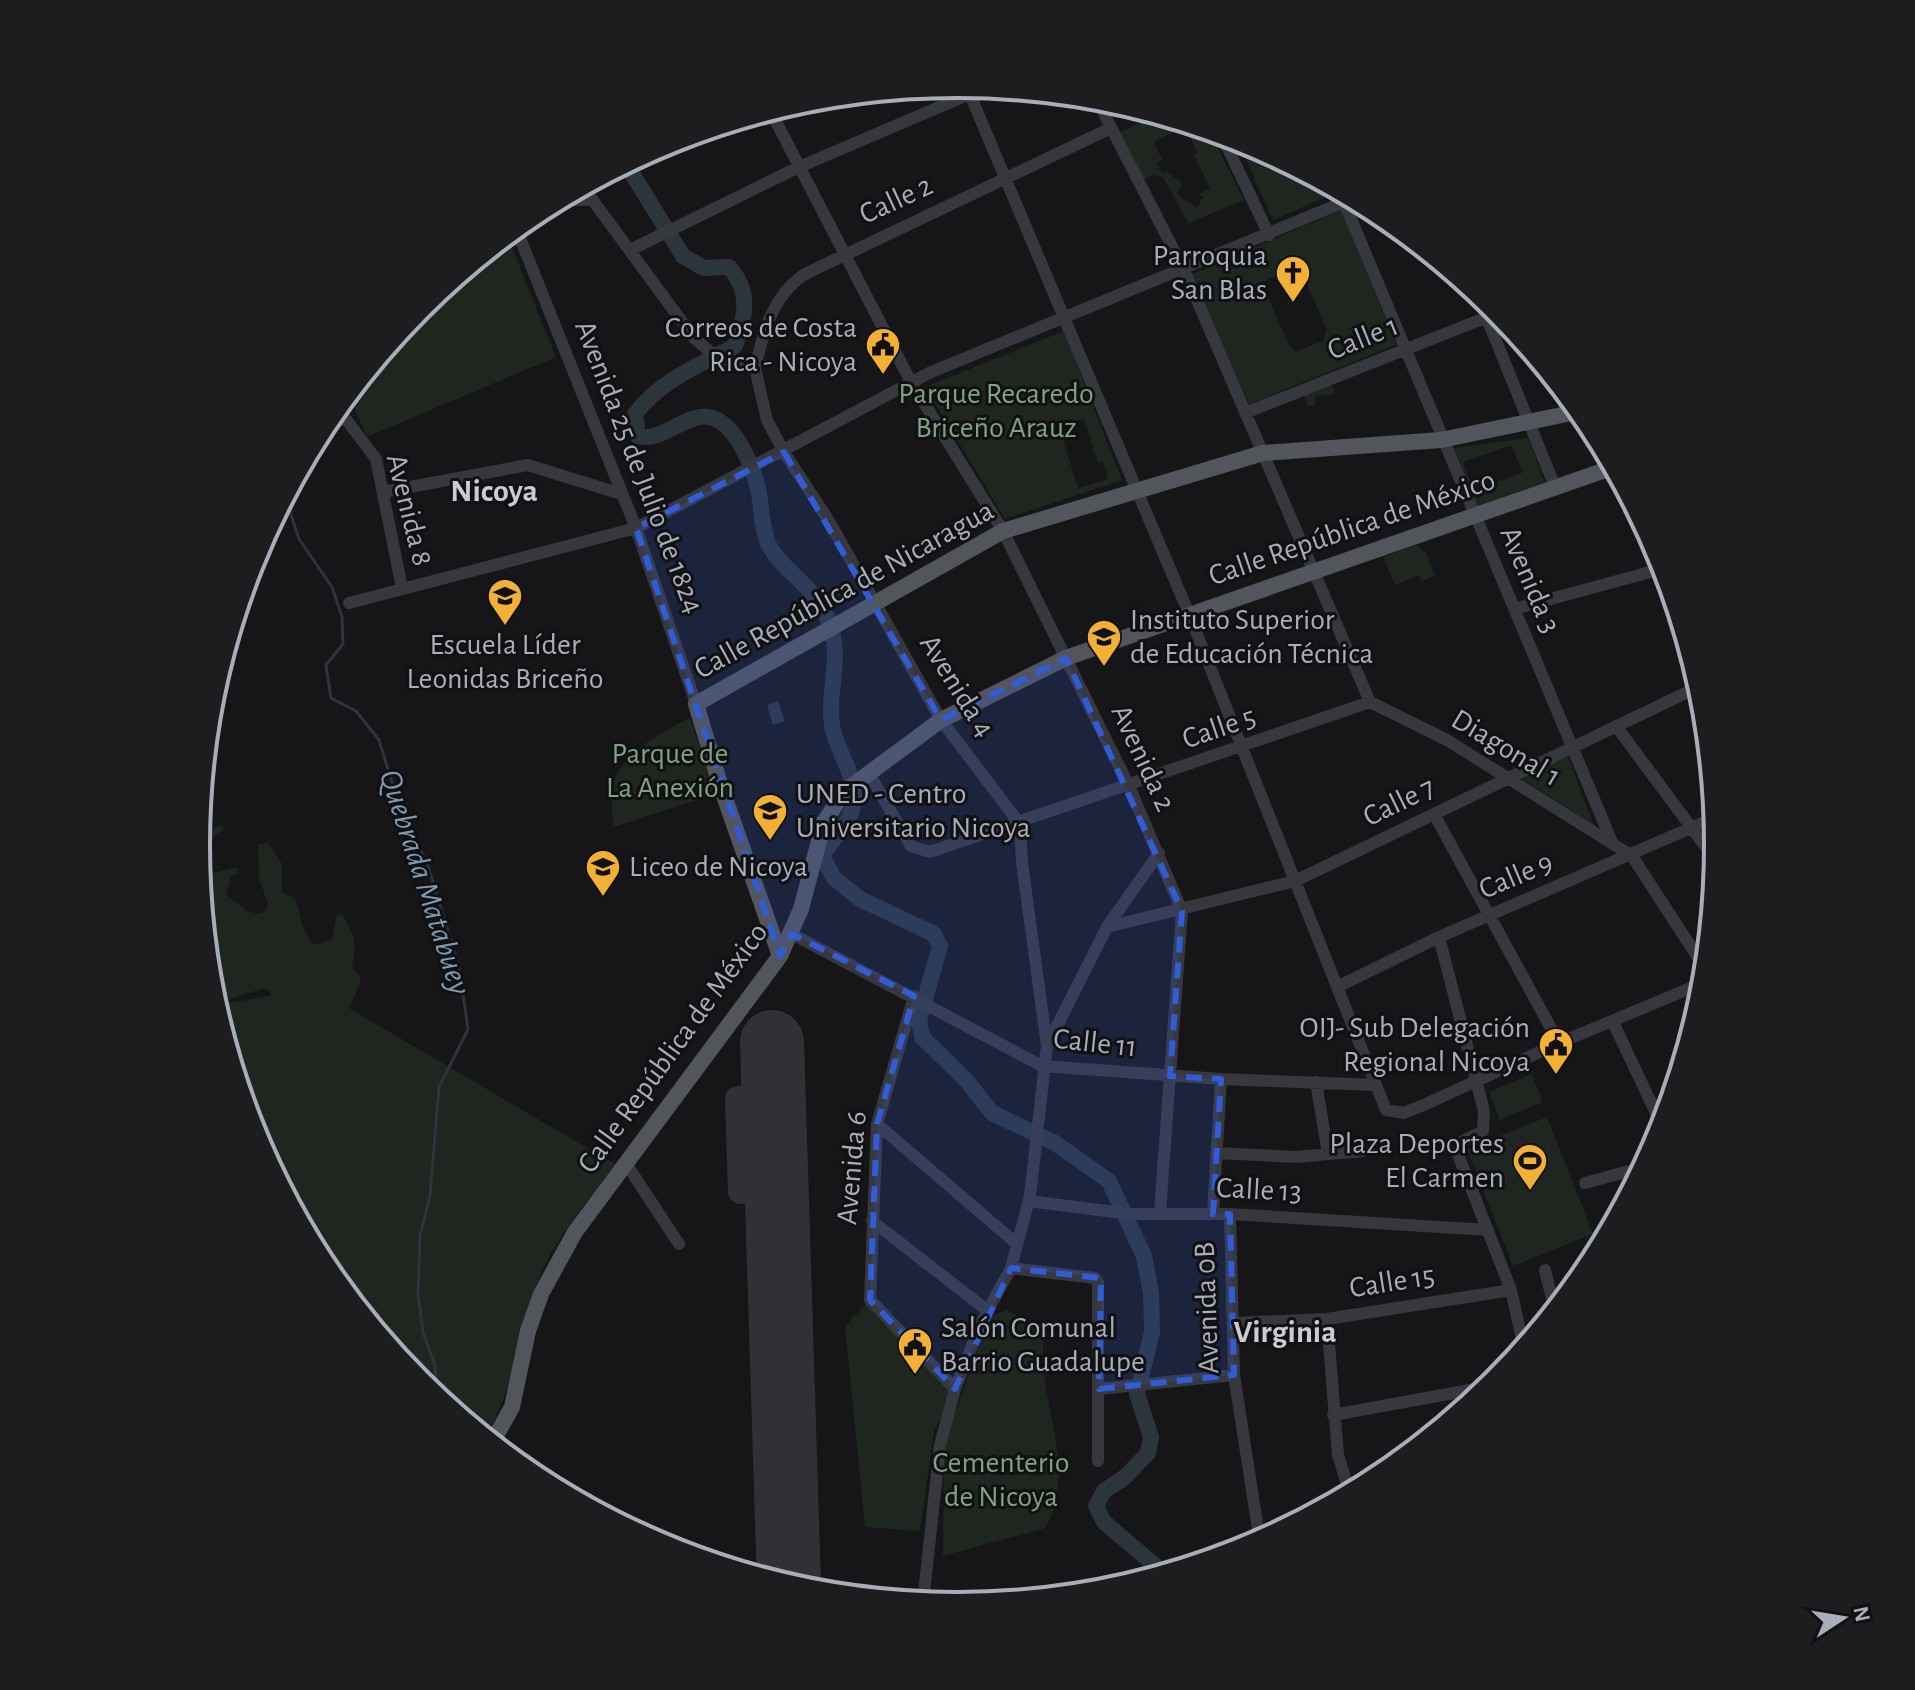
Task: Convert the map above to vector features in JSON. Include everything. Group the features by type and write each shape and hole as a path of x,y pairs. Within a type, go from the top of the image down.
{"main road":[{"name":"Calle República de Nicaragua","path":"696,704 1003,531 1263,453 1441,440 1568,415"},
{"name":"Calle República de México","path":"497,1433 512,1407 528,1331 541,1294 575,1232 780,956 792,934 824,822 845,791 941,720 1066,658 1603,471"},
{"name":"Avenida 25 de Julio de 1824","path":"696,704 720,784 780,956"}],"street":[{"path":"632,249 948,98"},
{"path":"972,99 1189,614 1386,1110 1404,1113 1690,988"},
{"path":"1103,112 1184,270 1370,702"},
{"name":"Avenida 2","path":"775,120 911,382 1003,531 1129,786 1182,911 1160,1212"},
{"name":"Calle 2","path":"755,368 765,329 784,290 843,254 1111,128"},
{"path":"1228,149 1269,235"},
{"path":"589,195 632,249 676,315 704,348 722,362 755,368"},
{"path":"581,200 593,200"},
{"path":"349,603 636,528 764,463 911,382 1269,235 1337,202"},
{"name":"Avenida 3","path":"1351,210 1441,440 1612,842"},
{"name":"Avenida 25 de Julio de 1824","path":"521,239 636,528 696,704"},
{"name":"Calle 1","path":"1245,413 1487,318"},
{"path":"1500,332 1555,487"},
{"name":"Avenida 4","path":"755,368 767,420 784,452 876,601 941,720 1020,824"},
{"name":"Avenida 8","path":"345,418 376,459 402,588"},
{"path":"383,492 528,465 621,494"},
{"path":"1514,609 1653,571"},
{"name":"Calle 7","path":"1107,927 1295,881 1688,692"},
{"name":"Calle 5","path":"863,776 911,846 930,852 1020,824 1370,702"},
{"name":"Diagonal 1","path":"1370,702 1447,740 1612,842"},
{"path":"1616,726 1704,843"},
{"path":"1434,814 1487,917 1559,1043"},
{"name":"Calle 9","path":"1339,986 1439,937 1704,822"},
{"path":"1020,824 1022,863 1047,1046"},
{"path":"1612,842 1632,856 1698,945"},
{"path":"924,1591 940,1445 955,1389 988,1311 1011,1268 1029,1201 1042,1066 1047,1046 1107,927 1159,853"},
{"name":"Calle 11","path":"792,934 1042,1066 1221,1079 1376,1085"},
{"path":"1439,937 1484,1111 1483,1131 1463,1141 1457,1152 1511,1290 1521,1335"},
{"name":"Avenida 6","path":"916,998 877,1124 870,1300 955,1389"},
{"path":"1613,1022 1655,1111"},
{"name":"Avenida 0B","path":"1213,1214 1221,1079"},
{"path":"1316,1082 1328,1154"},
{"path":"877,1124 1017,1244"},
{"path":"1217,1153 1295,1157 1363,1151"},
{"path":"625,1162 679,1244"},
{"path":"1585,1183 1629,1171"},
{"name":"Calle 13","path":"1029,1201 1130,1214 1230,1214 1488,1230"},
{"name":"Avenida 0B","path":"1230,1214 1234,1375 1258,1528"},
{"path":"872,1221 988,1311"},
{"path":"1011,1268 1095,1278 1100,1290 1098,1461"},
{"path":"1545,1270 1552,1298"},
{"name":"Calle 15","path":"1234,1323 1327,1319 1511,1290"},
{"path":"1327,1319 1333,1415 1338,1455 1346,1482"},
{"path":"1099,1389 1234,1375"},
{"path":"1333,1415 1468,1390"}],"highlighted area":[{"path":"784,452 941,720 1066,658 1182,911 1170,1076 1221,1079 1213,1214 1230,1214 1234,1375 1099,1389 1101,1278 1011,1268 955,1389 870,1300 877,1124 914,996 792,934 780,956 636,528"}],"green space":[{"path":"1144,121 1173,130 1154,142 1162,160 1157,163 1162,174 1167,171 1182,184 1176,194 1197,207 1203,197 1199,194 1210,188 1194,155 1197,153 1190,135 1216,145 1244,200 1188,223 1163,177 1153,175 1141,182 1117,133"},
{"path":"1245,156 1328,196 1273,220"},
{"path":"1342,210 1396,345 1249,404 1190,275","holes":["1299,266 1327,330 1323,341 1297,351 1290,347 1264,289 1250,295 1246,289"]},
{"path":"511,246 556,357 367,437 353,406 365,390 429,317"},
{"name":"Parque Recaredo Briceño Arauz","path":"1064,331 1122,480 1005,519 925,387","holes":["1084,419 1098,463 1103,462 1108,479 1078,488 1059,426"]},
{"path":"1331,384 1335,394 1315,396 1315,405 1307,406 1304,394"},
{"path":"1528,438 1545,482 1478,506 1454,448","holes":["1512,445 1522,473 1473,490 1463,462"]},
{"path":"1416,545 1426,552 1435,576 1422,581 1419,575 1395,585 1383,557"},
{"name":"Parque de La Anexión","path":"690,718 716,794 613,827 612,789 622,766 655,737"},
{"path":"1567,754 1594,826 1523,779"},
{"path":"223,825 223,830 210,839 211,830"},
{"path":"268,842 282,864 282,893 295,897 303,928 313,945 332,939 337,914 343,916 354,941 352,967 361,978 350,1009 615,1164 571,1222 548,1259 530,1303 505,1394 490,1427 429,1373 365,1300 311,1218 267,1131 250,1085 228,1003 271,996 271,993 265,988 227,1000 217,943 211,874 237,867 238,874 231,877 226,895 247,911 259,914 266,911 268,904 259,878 258,845"},
{"path":"1532,1074 1543,1102 1500,1120 1489,1092"},
{"name":"Plaza Deportes El Carmen","path":"1547,1117 1593,1234 1513,1266 1467,1149"},
{"path":"870,1300 955,1389 934,1431 920,1531 865,1527 845,1326"},
{"name":"Cementerio de Nicoya","path":"1006,1310 1045,1330 1045,1380 1057,1453 1055,1502 1046,1528 943,1556 944,1444 989,1317"}],"shaded area":[{"path":"778,701 785,721 773,725 767,705"}],"waterway":[{"path":"632,173 683,256 704,268 729,267 741,285 744,315 735,346 681,375 645,402 635,414 638,436 657,435 694,418 704,417 713,418 730,430 754,474 770,547 817,599 830,624 835,654 832,725 852,782 854,800 846,823 822,856 834,878 860,899 934,934 940,946 919,1020 922,1037 966,1080 992,1113 1055,1143 1109,1181 1144,1256 1151,1293 1152,1332 1137,1394 1151,1437 1148,1453 1125,1477 1104,1491 1096,1506 1104,1522 1155,1566"},
{"name":"Quebrada Matabuey","path":"291,510 299,539 332,587 342,617 343,644 326,665 331,698 356,711 379,740 402,815 427,863 459,967 468,1029 439,1087 430,1195 420,1236 418,1294 423,1333 435,1365 436,1380"}],"taxiway":[{"path":"773,1099 738,1099 741,1191 776,1189"}],"runway":[{"path":"772,1042 789,1573"}],"place":[{"name":"Parroquia San Blas","path":"1293,304"},
{"name":"Correos de Costa Rica - Nicoya","path":"883,376"},
{"name":"Escuela Líder Leonidas Briceño","path":"505,627"},
{"name":"Instituto Superior de Educación Técnica","path":"1104,668"},
{"name":"UNED - Centro Universitario Nicoya","path":"770,842"},
{"name":"Liceo de Nicoya","path":"603,898"},
{"name":"OIJ- Sub Delegación Regional Nicoya","path":"1556,1076"},
{"name":"Plaza Deportes El Carmen","path":"1530,1192"},
{"name":"Salón Comunal Barrio Guadalupe","path":"915,1376"}],"district":[{"name":"Nicoya","path":"494,491"},
{"name":"Virginia","path":"1285,1332"}]}
